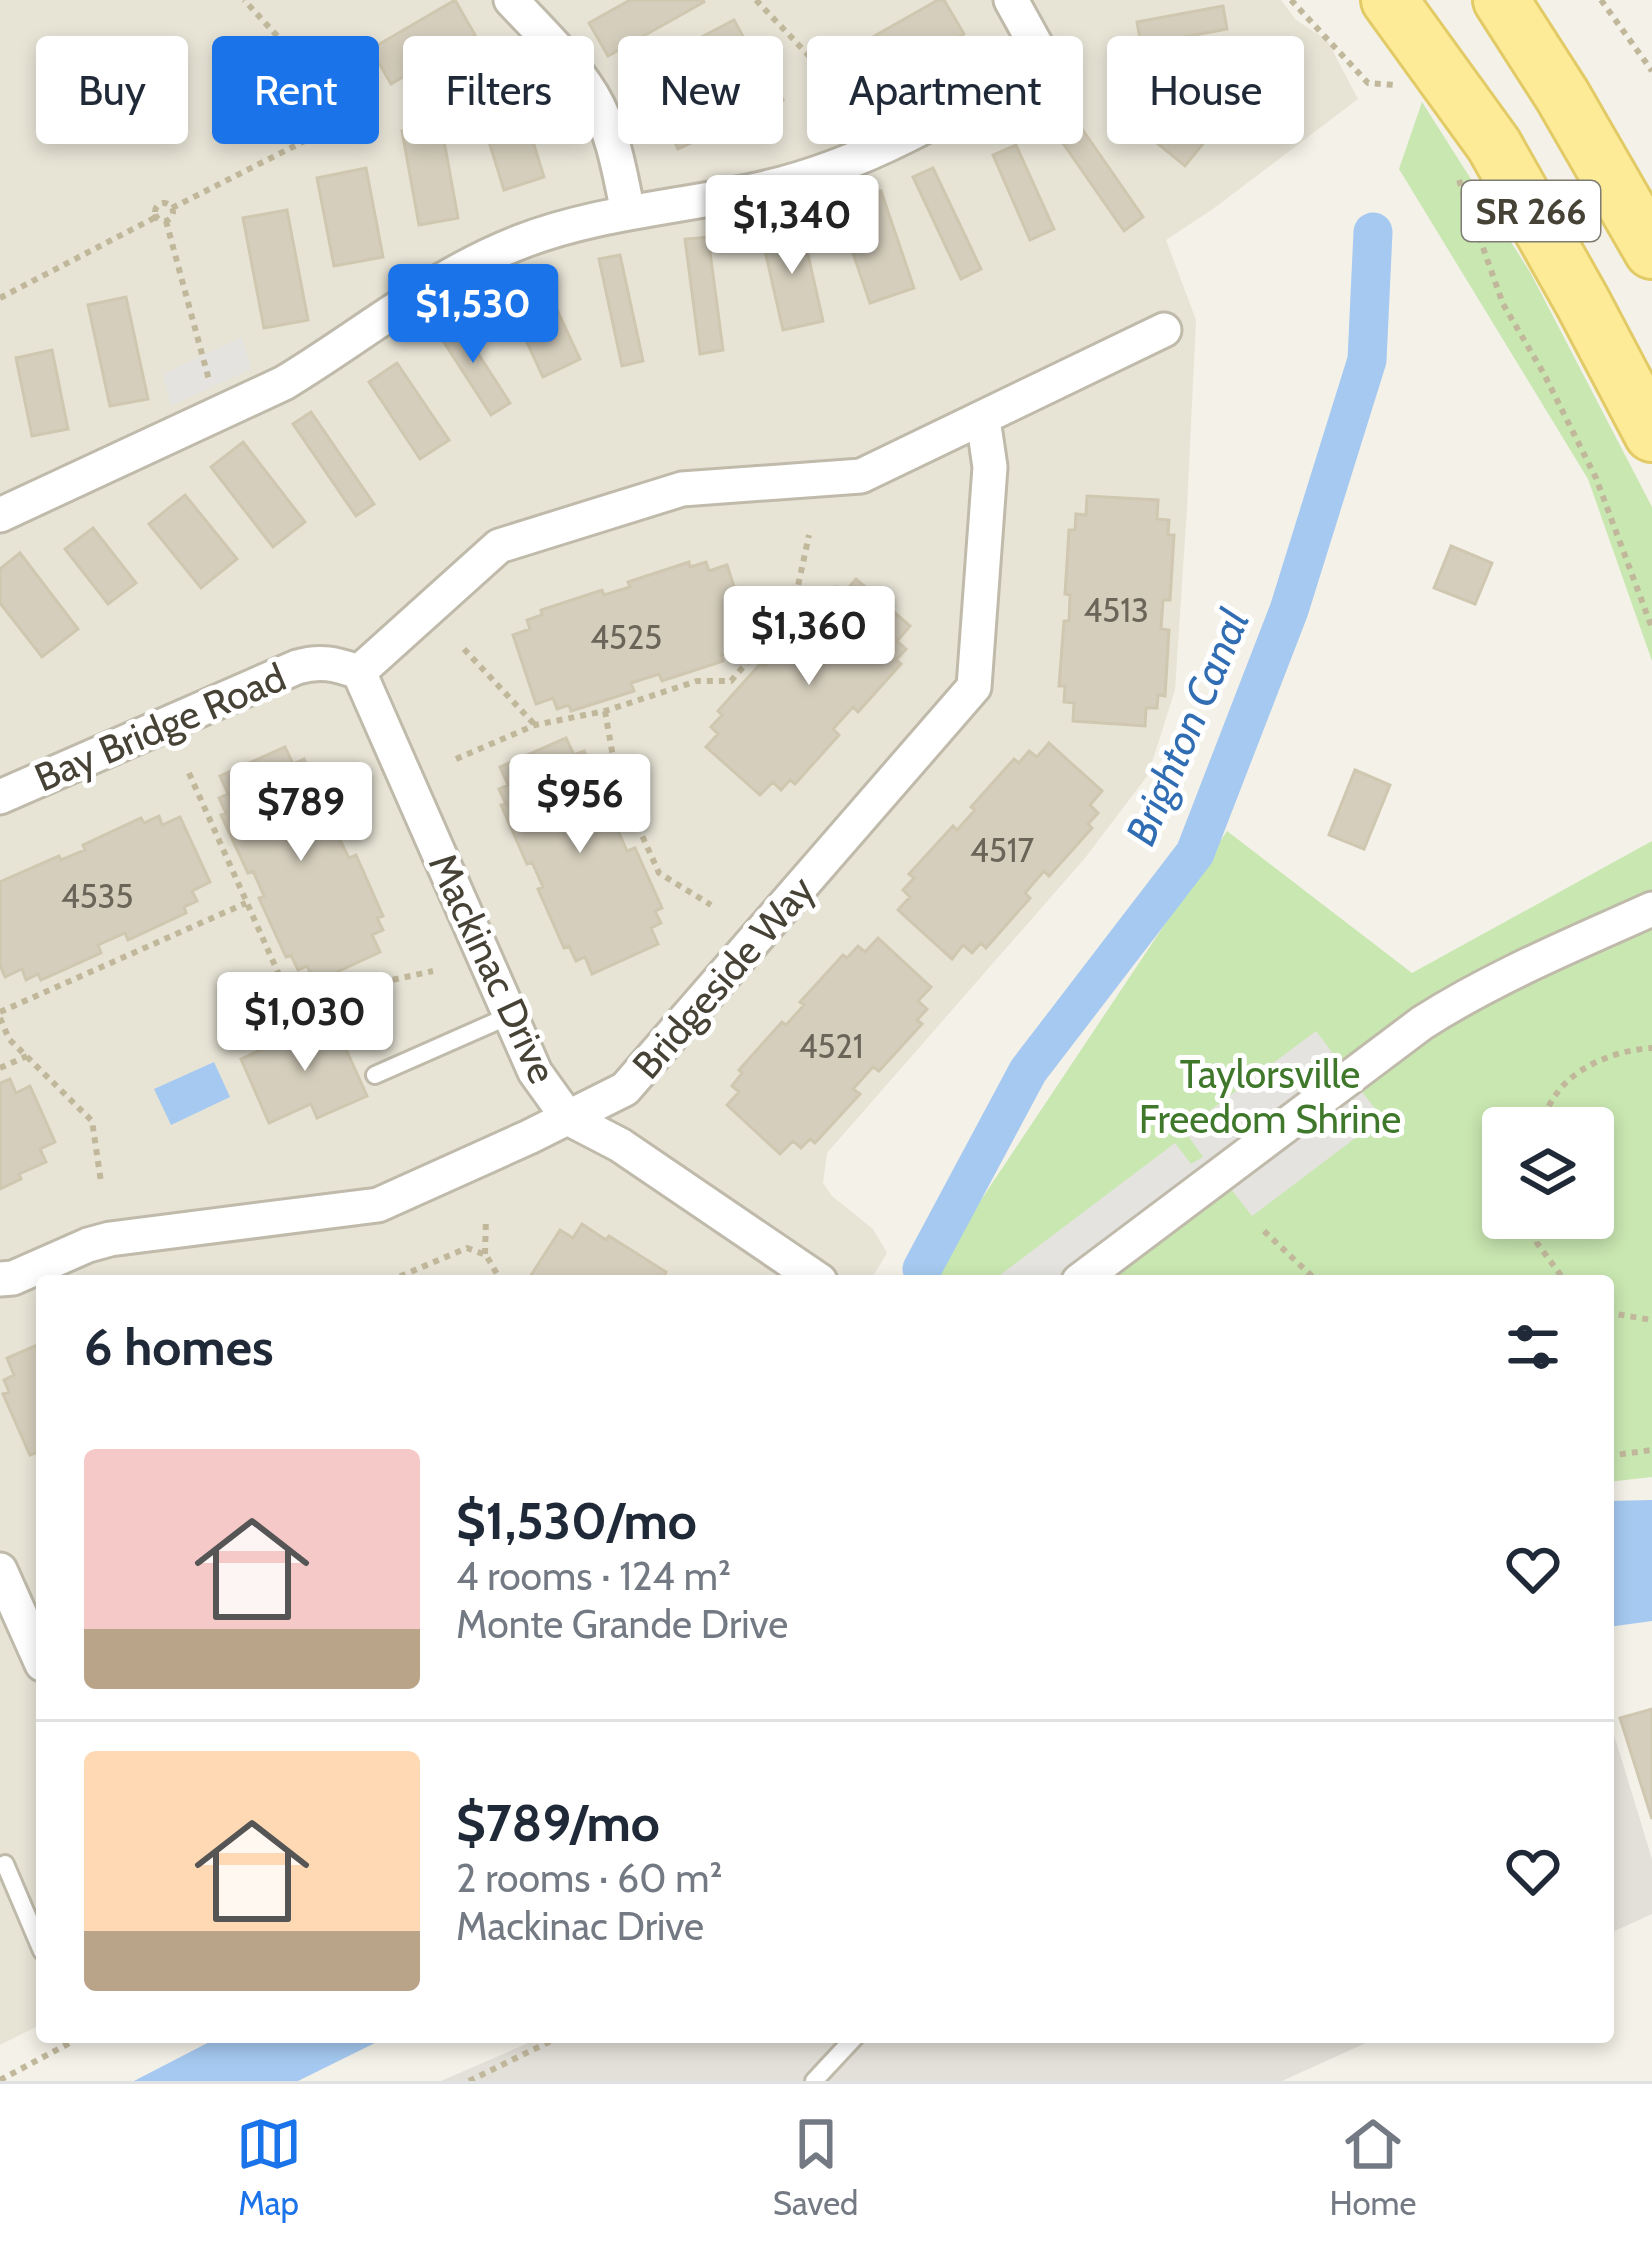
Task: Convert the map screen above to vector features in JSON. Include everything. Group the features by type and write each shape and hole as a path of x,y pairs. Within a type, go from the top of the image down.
{"main road":[{"name":"SR 266","path":"1389,0 1494,145 1652,434"},
{"name":"SR 266","path":"1501,0 1652,251"}],"street":[{"path":"511,0 572,65 594,98 618,163 628,213"},
{"path":"1011,0 1031,36"},
{"path":"0,515 284,383 472,262 562,226 816,174 884,144"},
{"path":"358,672 499,546 682,490 861,476 1164,330"},
{"name":"Bridgeside Way","path":"4,1283 88,1245 133,1234 378,1205 625,1089 974,687 990,467 983,419"},
{"name":"Bay Bridge Road","path":"0,796 297,667 330,662 358,672"},
{"name":"Mackinac Drive","path":"358,672 536,1072 568,1118 620,1145 806,1275"},
{"path":"1087,1275 1450,1005 1652,909"},
{"path":"0,1570 36,1651"}],"lane":[{"path":"374,1075 511,1015"},
{"path":"2,1861 36,1938"},
{"path":"814,2081 849,2043"}],"path":[{"path":"172,208 352,116 244,0"},
{"path":"756,0 807,54"},
{"path":"1291,0 1369,83 1396,85 1404,95"},
{"path":"1601,0 1652,70"},
{"path":"1457,174 1503,304 1596,478 1652,628"},
{"path":"157,217 158,206 168,204 172,217 166,221"},
{"path":"157,217 166,221"},
{"path":"0,298 157,217"},
{"path":"166,221 202,353"},
{"path":"456,759 535,725 604,711 697,681 731,680 794,610 809,535"},
{"path":"464,649 535,725"},
{"path":"604,711 617,780 659,873 711,904"},
{"path":"189,773 285,988 296,998 433,971"},
{"path":"100,1182 92,1121 9,1039 0,1015 246,903"},
{"path":"1550,1107 1558,1090 1596,1061 1652,1048"},
{"path":"0,1068 27,1056"},
{"path":"484,1254 486,1218"},
{"path":"1264,1232 1311,1275"},
{"path":"1537,1239 1561,1275"},
{"path":"402,1275 458,1250 473,1249 492,1262 498,1275"},
{"path":"1614,1313 1652,1320"},
{"path":"1614,1455 1652,1450"},
{"path":"0,2080 70,2043"},
{"path":"469,2081 547,2043"}],"shaded area":[{"path":"0,0 1281,0 1296,20 1327,40 1358,99 1304,140 1304,36 1107,36 1107,144 1299,144 1166,240 1196,320 1175,690 1148,775 1085,858 827,1153 823,1183 873,1229 887,1253 874,1275 36,1275 36,2027 0,2045"},
{"path":"242,337 251,369 171,406 163,374"},
{"path":"1316,1031 1382,1118 1252,1216 1231,1189 1116,1275 1000,1275 1175,1143 1191,1164 1203,1157 1184,1130"},
{"path":"1614,1735 1652,1859 1652,1914 1614,1931"},
{"path":"528,2043 1366,2043 1282,2081 441,2081"}],"green space":[{"path":"1422,102 1530,272 1652,507 1652,661 1588,479 1399,169"},
{"name":"Taylorsville Freedom Shrine","path":"1227,831 1412,973 1652,841 1652,1477 1614,1481 1614,1275 939,1275 969,1218"}],"water":[{"path":"214,1062 230,1097 171,1125 154,1089"},
{"path":"1652,1500 1652,1621 1614,1626 1614,1501"},
{"path":"207,2043 375,2043 298,2081 134,2081"}],"building":[{"path":"455,0 475,35 403,36 403,77 391,84 379,63 379,44"},
{"path":"630,0 704,2 644,36 618,36 618,50 608,56 589,23"},
{"path":"938,0 944,0 964,34 960,36 874,36"},
{"path":"1223,6 1227,29 1189,36 1139,36 1137,22"},
{"path":"734,20 743,36 704,36"},
{"path":"1083,130 1143,217 1124,231 1063,144 1083,144"},
{"path":"404,144 445,144 458,218 419,225"},
{"path":"490,144 534,144 544,177 504,190"},
{"path":"1158,144 1203,144 1185,166"},
{"path":"1016,145 1054,229 1030,240 993,155"},
{"path":"366,168 383,257 334,266 317,178"},
{"path":"933,168 981,269 961,279 913,177"},
{"path":"881,191 914,288 870,303 837,206"},
{"path":"287,210 308,320 264,328 243,218"},
{"path":"801,224 823,321 783,330 761,233"},
{"path":"708,237 723,350 700,354 685,239"},
{"path":"620,255 643,361 622,366 599,259"},
{"path":"543,280 580,359 543,377 506,297"},
{"path":"126,297 148,399 110,406 88,305"},
{"path":"455,318 510,403 491,415 436,330"},
{"path":"52,350 68,429 32,436 16,358"},
{"path":"397,363 449,440 420,459 369,382"},
{"path":"311,412 374,504 356,516 293,424"},
{"path":"243,442 305,522 273,547 211,467"},
{"path":"185,495 237,559 201,588 149,524"},
{"path":"1087,496 1158,500 1157,519 1169,520 1168,535 1174,535 1170,600 1163,600 1161,629 1169,630 1165,696 1158,695 1157,708 1146,708 1145,726 1073,721 1074,703 1064,702 1065,686 1059,686 1064,621 1069,621 1070,595 1065,594 1069,530 1075,530 1076,514 1086,515"},
{"path":"93,528 136,583 108,604 65,549"},
{"path":"1451,546 1492,563 1475,604 1434,588"},
{"path":"20,553 78,629 42,657 0,603 0,569"},
{"path":"689,562 690,567 706,562 709,571 727,565 749,633 731,639 735,650 721,655 723,661 662,681 659,674 631,683 634,691 571,711 569,705 557,709 553,698 536,704 513,635 530,629 527,620 542,615 541,610 602,590 604,595 630,587 628,582"},
{"path":"856,579 910,626 897,641 906,649 896,660 901,664 858,712 853,707 833,729 839,735 795,784 790,780 781,790 773,782 760,795 706,747 718,734 711,727 722,715 718,711 782,647 779,643 821,595 826,599 836,587 844,593"},
{"path":"566,738 574,755 584,751 590,764 596,762 622,821 615,824 627,851 635,848 662,908 655,911 661,923 651,928 658,944 592,974 585,957 576,961 569,946 564,948 538,889 543,887 532,862 527,864 501,805 506,804 499,789 508,785 500,767"},
{"path":"1049,743 1102,791 1090,805 1098,813 1088,824 1092,828 1049,876 1044,871 1025,893 1030,898 986,948 981,943 972,953 963,945 952,959 898,910 910,897 903,890 914,878 909,874 953,826 957,830 1014,759 1019,763 1029,751 1037,757"},
{"path":"285,747 293,764 304,759 310,773 316,770 343,829 336,832 349,858 356,855 383,916 377,918 383,930 372,935 380,952 315,982 307,966 298,970 291,955 286,957 259,898 264,896 253,871 248,873 221,815 226,813 219,798 228,794 220,776"},
{"path":"1355,770 1390,785 1364,849 1329,835"},
{"path":"159,816 162,825 180,817 210,882 192,891 197,901 184,907 186,913 128,940 125,933 98,945 101,953 41,980 38,974 26,980 22,969 5,977 0,965 0,882 85,850 83,845 141,818 144,823"},
{"path":"878,938 931,987 918,1001 927,1009 917,1020 922,1024 879,1071 873,1067 853,1089 860,1094 815,1143 810,1139 801,1148 793,1141 780,1154 727,1105 739,1092 732,1086 742,1073 739,1070 782,1022 786,1025 804,1005 800,1002 843,955 847,958 858,946 865,952"},
{"path":"332,1018 367,1096 317,1118 311,1104 269,1123 241,1059"},
{"path":"10,1079 16,1093 30,1086 55,1142 40,1149 46,1162 0,1189 0,1083"},
{"path":"582,1224 666,1272 531,1275 560,1230 573,1238"},
{"path":"36,1346 36,1453 30,1455 3,1394 9,1392 4,1380 14,1375 7,1358"},
{"path":"1652,1709 1652,1819 1620,1718"}],"waterway":[{"name":"Brighton Canal","path":"922,1269 1028,1071 1195,853 1289,610 1367,360 1373,232"}]}
